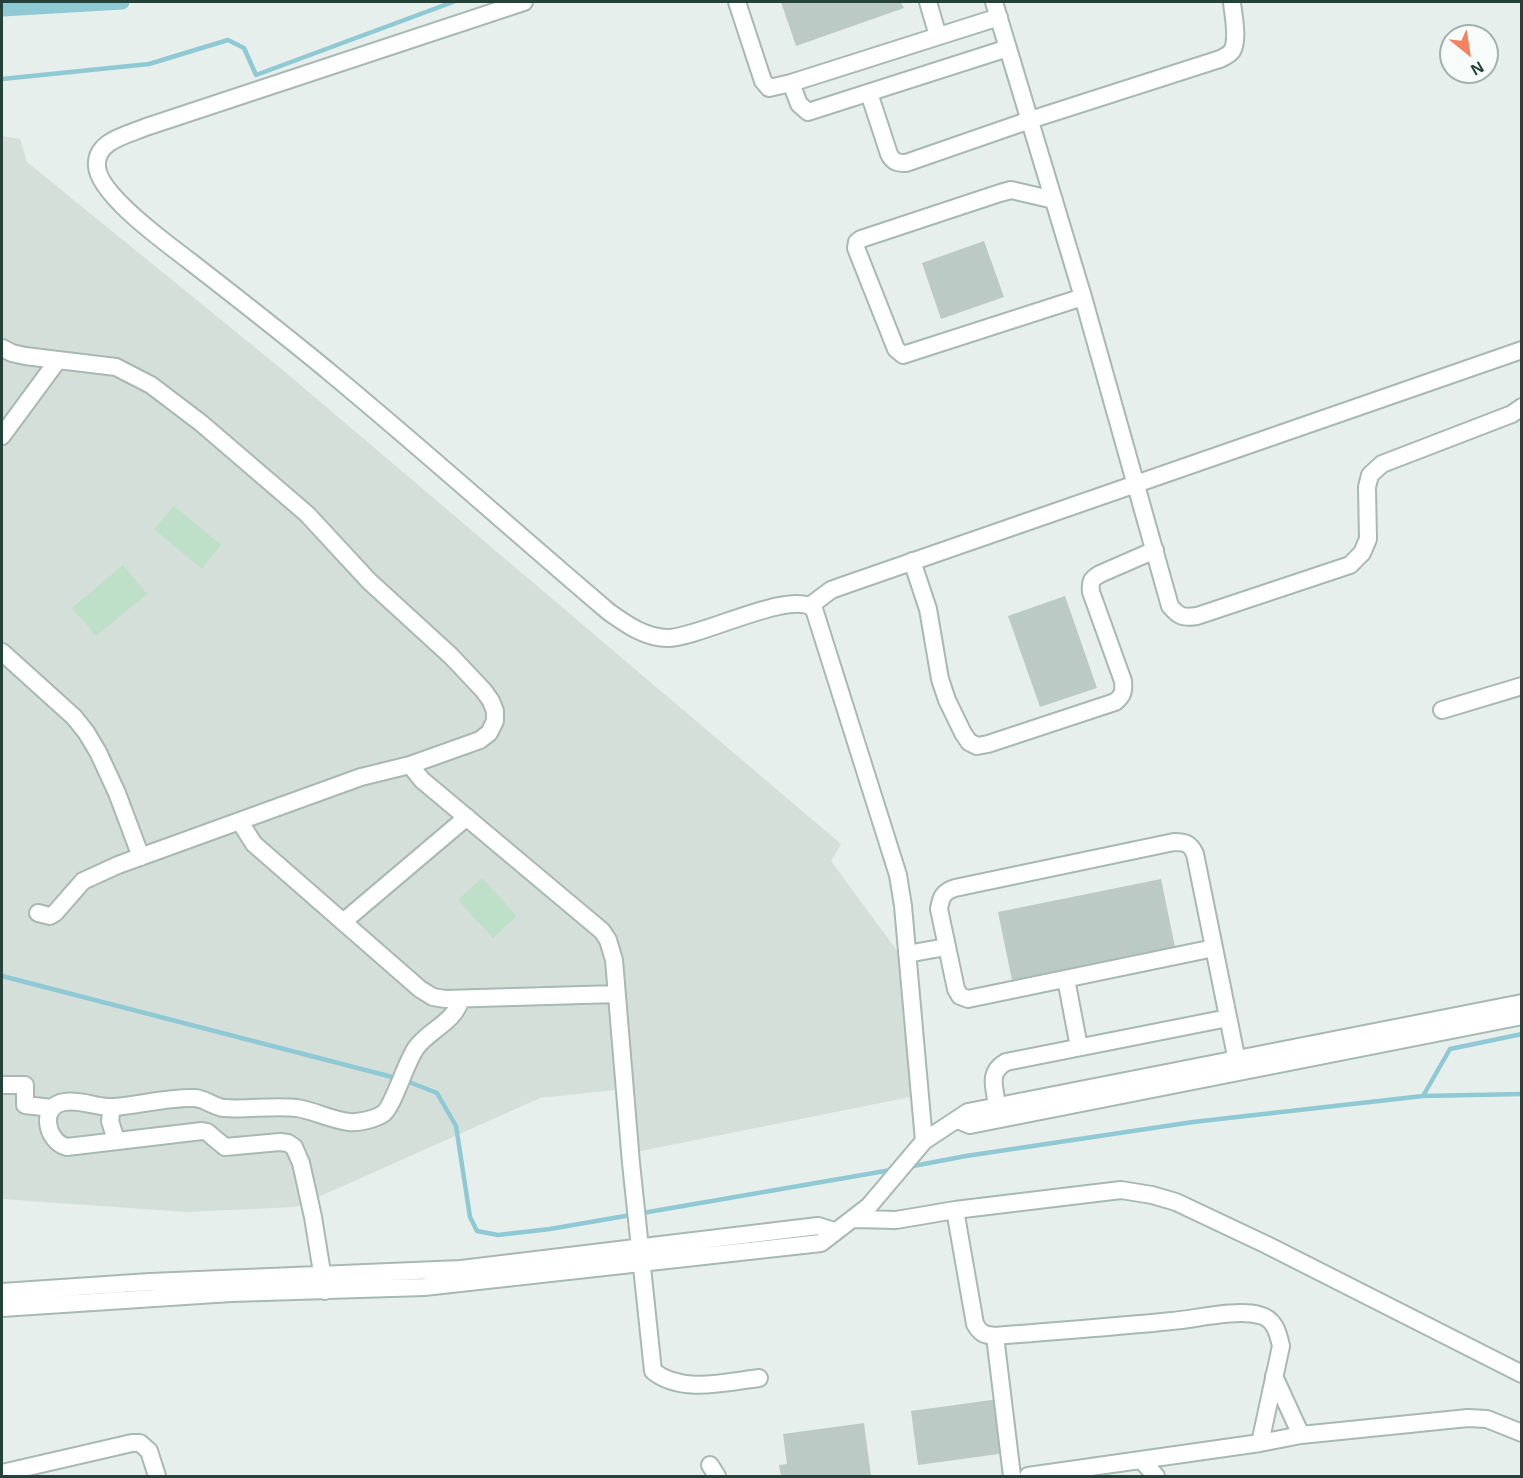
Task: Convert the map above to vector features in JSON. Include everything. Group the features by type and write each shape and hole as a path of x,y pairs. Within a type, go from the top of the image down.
{"street":[{"path":"524,2 146,127 107,143 98,159 99,177 117,200 156,234 334,375 591,597 628,625 643,633 669,638 697,632 770,608 804,602 811,605 817,615 898,874 907,954 919,1146"},
{"path":"737,2 763,81 769,88 938,36 997,9 1083,297 1170,606 1177,615 1185,618 1197,616 1350,565 1362,553 1368,538 1366,487 1370,475 1382,464 1512,414 1521,407"},
{"path":"928,2 938,36"},
{"path":"869,93 892,160 906,163 1231,54 1235,35 1232,2"},
{"path":"791,83 799,104 808,112 1008,48"},
{"path":"1054,200 1011,190 1000,192 861,239 857,242 856,248 896,349 903,355 1083,297"},
{"path":"2,348 12,353 116,367 135,375 160,391 307,514 369,581 451,656 484,691 495,711 495,721 489,733 480,740 410,765 361,777 141,857 83,881 50,916 38,913"},
{"path":"811,605 831,590 1521,350"},
{"path":"5,424 58,360"},
{"path":"912,561 928,609 940,679 947,700 963,733 969,742 977,746 1114,702 1121,697 1124,690 1123,681 1091,592 1090,583 1100,574 1155,550"},
{"path":"2,652 74,717 86,732 117,793 141,857"},
{"path":"1442,710 1521,686"},
{"path":"410,765 422,780 602,931 612,950 653,1371 658,1375 687,1384 703,1385 759,1378"},
{"path":"343,922 467,817"},
{"path":"240,822 254,844 420,989 433,997 461,999 617,994"},
{"path":"1214,948 968,999 960,996 956,989 939,909 940,898 945,891 955,888 1184,842 1191,846 1195,854 1238,1065"},
{"path":"907,954 946,947"},
{"path":"1066,979 1079,1047"},
{"path":"217,1107 217,1119 207,1131 80,1146 62,1146 56,1142 49,1131 49,1116 52,1108 57,1104 72,1101 112,1107 197,1098 217,1107 298,1108 342,1121 357,1122 381,1115 386,1111 403,1072 419,1044 455,1014 461,999"},
{"path":"958,1120 970,1125 1521,1003"},
{"path":"2,1308 231,1293 461,1269 640,1256 818,1226 834,1231 854,1219 888,1184 919,1146 968,1112 1521,1016"},
{"path":"997,1106 993,1074 998,1066 1006,1062 1228,1018"},
{"path":"2,1085 25,1085 25,1104 52,1108"},
{"path":"112,1107 110,1121 116,1140"},
{"path":"207,1131 225,1147 280,1142 288,1143 294,1148 301,1163 313,1217 323,1283"},
{"path":"854,1219 896,1220 955,1210 1121,1190 1152,1195 1176,1202 1267,1245 1521,1374"},
{"path":"955,1210 975,1324 978,1330 985,1335 1244,1313 1260,1315 1271,1320 1278,1331 1281,1346 1260,1443"},
{"path":"2,1292 323,1283"},
{"path":"994,1336 1012,1476"},
{"path":"1274,1376 1301,1435"},
{"path":"1028,1476 1142,1461 1301,1435 1468,1418 1487,1419 1521,1433"},
{"path":"2,1473 140,1443 149,1451 157,1476"},
{"path":"1142,1461 1156,1476"}],"shaded area":[{"path":"2,136 20,139 27,162 284,371 841,844 831,861 901,956 910,1097 621,1155 615,1090 540,1098 296,1207 186,1212 2,1199"}],"green space":[{"path":"174,506 221,545 202,569 154,529"},
{"path":"123,565 147,594 96,636 72,608"},
{"path":"482,878 517,916 493,938 458,900"}],"building":[{"path":"781,2 901,2 904,8 796,46"},
{"path":"984,241 1004,297 941,319 922,263"},
{"path":"1065,596 1097,688 1040,707 1008,616"},
{"path":"1161,879 1175,947 1012,980 998,912"},
{"path":"999,1399 1006,1453 918,1465 911,1411"},
{"path":"864,1423 871,1476 781,1476 779,1465 787,1464 783,1434"}],"waterway":[{"path":"2,9 122,2"},
{"path":"2,79 149,64 228,40 244,48 256,75 453,2"},
{"path":"2,976 396,1078"},
{"path":"1423,1096 1450,1049 1522,1034"},
{"path":"404,1080 437,1093 456,1126 470,1217 477,1231 498,1235 550,1229 891,1170"},
{"path":"908,1167 966,1156 1193,1122 1423,1096 1522,1094"}]}
